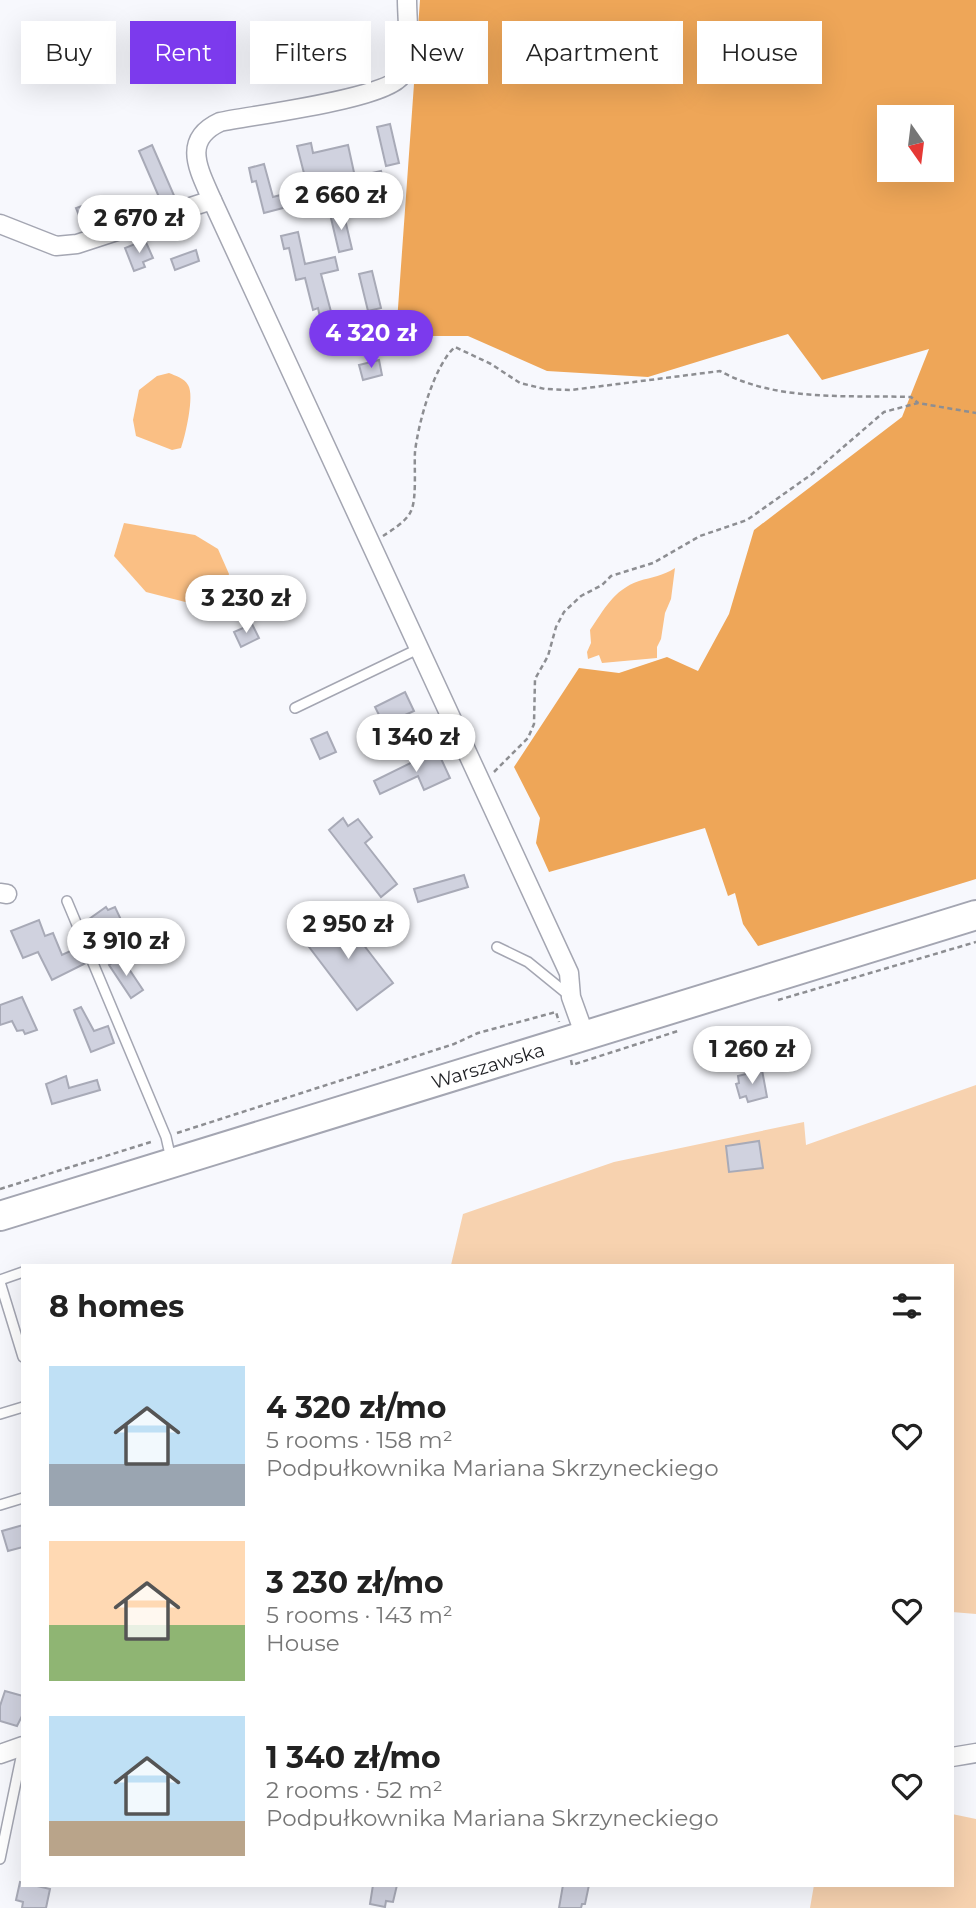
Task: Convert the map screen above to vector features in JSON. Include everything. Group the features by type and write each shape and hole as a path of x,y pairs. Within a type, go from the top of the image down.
{"main road":[{"name":"Warszawska","path":"0,1216 169,1150 584,1036 976,915"}],"street":[{"path":"407,0 407,58 402,75 394,83 350,98 220,122 198,140 196,159 212,200 369,545 569,973 571,997 584,1036"},
{"path":"0,224 50,244 69,246 212,200"},
{"path":"0,1754 21,1748"},
{"path":"954,1757 976,1753"}],"lane":[{"path":"295,708 418,649"},
{"path":"67,901 169,1150"},
{"path":"497,947 528,962 571,997"},
{"path":"21,1273 0,1281 21,1350"},
{"path":"0,1414 21,1408"},
{"path":"0,1505 21,1500"},
{"path":"0,1859 21,1757"}],"path":[{"path":"369,545 402,522 412,510 416,448 426,404 439,369 448,353 455,347 530,387 571,390 720,371 771,390 911,397 918,403"},
{"path":"481,782 513,755 528,738 534,724 535,679 548,656 556,627 564,612 581,596 611,576 653,563 700,536 747,520 812,474 884,412 918,403 976,413"},
{"path":"771,1002 976,942"},
{"path":"0,1189 169,1150 478,1033 556,1012"},
{"path":"572,1065 678,1031"}],"shaded area":[{"path":"420,0 976,0 976,879 758,946 743,924 735,893 728,896 705,828 549,872 536,843 540,818 514,767 579,668 619,673 667,657 698,671 729,614 754,530 902,417 929,349 822,380 788,334 648,377 547,371 468,336 396,336 414,84 488,84 488,21 418,21"},
{"path":"169,373 180,378 190,390 187,426 181,448 172,450 136,436 133,420 139,390 157,376"},
{"path":"124,523 195,535 218,549 229,574 224,591 215,599 197,605 146,592 114,556"},
{"path":"675,568 671,599 657,647 657,658 602,663 599,655 588,659 590,630 616,595 630,585"},
{"path":"976,1085 976,1614 954,1612 954,1264 451,1264 463,1214 614,1162 804,1122 806,1145"},
{"path":"954,1814 976,1819 976,1908 810,1908 814,1887 954,1887"}],"building":[{"path":"390,124 399,163 386,166 377,127"},
{"path":"311,143 313,153 348,145 355,177 381,171 384,183 342,193 338,177 307,185 297,146"},
{"path":"152,145 176,200 162,204 139,151"},
{"path":"264,164 273,197 303,189 306,202 264,213 256,181 252,182 249,168"},
{"path":"98,200 102,211 98,213 101,221 84,228 76,208"},
{"path":"343,211 352,249 339,252 330,214"},
{"path":"298,232 305,264 335,257 338,270 321,274 334,323 363,317 366,330 325,340 318,308 313,310 305,278 296,280 289,248 284,249 281,236"},
{"path":"145,240 153,258 143,262 145,267 134,271 125,248"},
{"path":"196,250 199,261 175,270 171,259"},
{"path":"372,271 381,308 368,311 359,274"},
{"path":"379,360 382,375 363,380 359,365"},
{"path":"252,624 259,638 241,647 234,632"},
{"path":"405,692 414,711 405,715 410,724 397,730 393,721 384,725 375,707"},
{"path":"327,732 336,752 320,759 311,739"},
{"path":"437,750 450,778 424,790 418,776 380,794 374,781"},
{"path":"343,818 348,826 358,819 372,837 365,843 397,884 381,897 329,830"},
{"path":"464,875 468,887 418,902 414,889"},
{"path":"106,907 108,910 115,907 123,924 98,939 89,919"},
{"path":"339,913 393,983 357,1010 303,939"},
{"path":"39,920 45,936 53,933 62,955 79,947 86,963 52,980 38,952 23,958 11,931"},
{"path":"121,957 143,990 131,998 109,965"},
{"path":"22,997 37,1030 25,1034 23,1030 17,1031 12,1021 0,1025 0,1005"},
{"path":"81,1007 94,1031 108,1026 114,1043 91,1052 74,1010"},
{"path":"762,1070 767,1097 748,1102 746,1096 740,1098 736,1084 739,1083 738,1076"},
{"path":"66,1076 69,1088 97,1080 100,1090 52,1104 46,1084"},
{"path":"759,1141 763,1168 729,1172 726,1146"},
{"path":"21,1526 21,1548 8,1551 2,1531"},
{"path":"5,1691 21,1695 21,1718 17,1726 0,1721 0,1706"},
{"path":"20,1882 21,1887 50,1889 46,1908 22,1908 23,1902 16,1900"},
{"path":"373,1887 397,1887 393,1902 386,1901 385,1907 370,1904"},
{"path":"563,1887 589,1887 585,1904 582,1904 581,1908 559,1908"}]}
